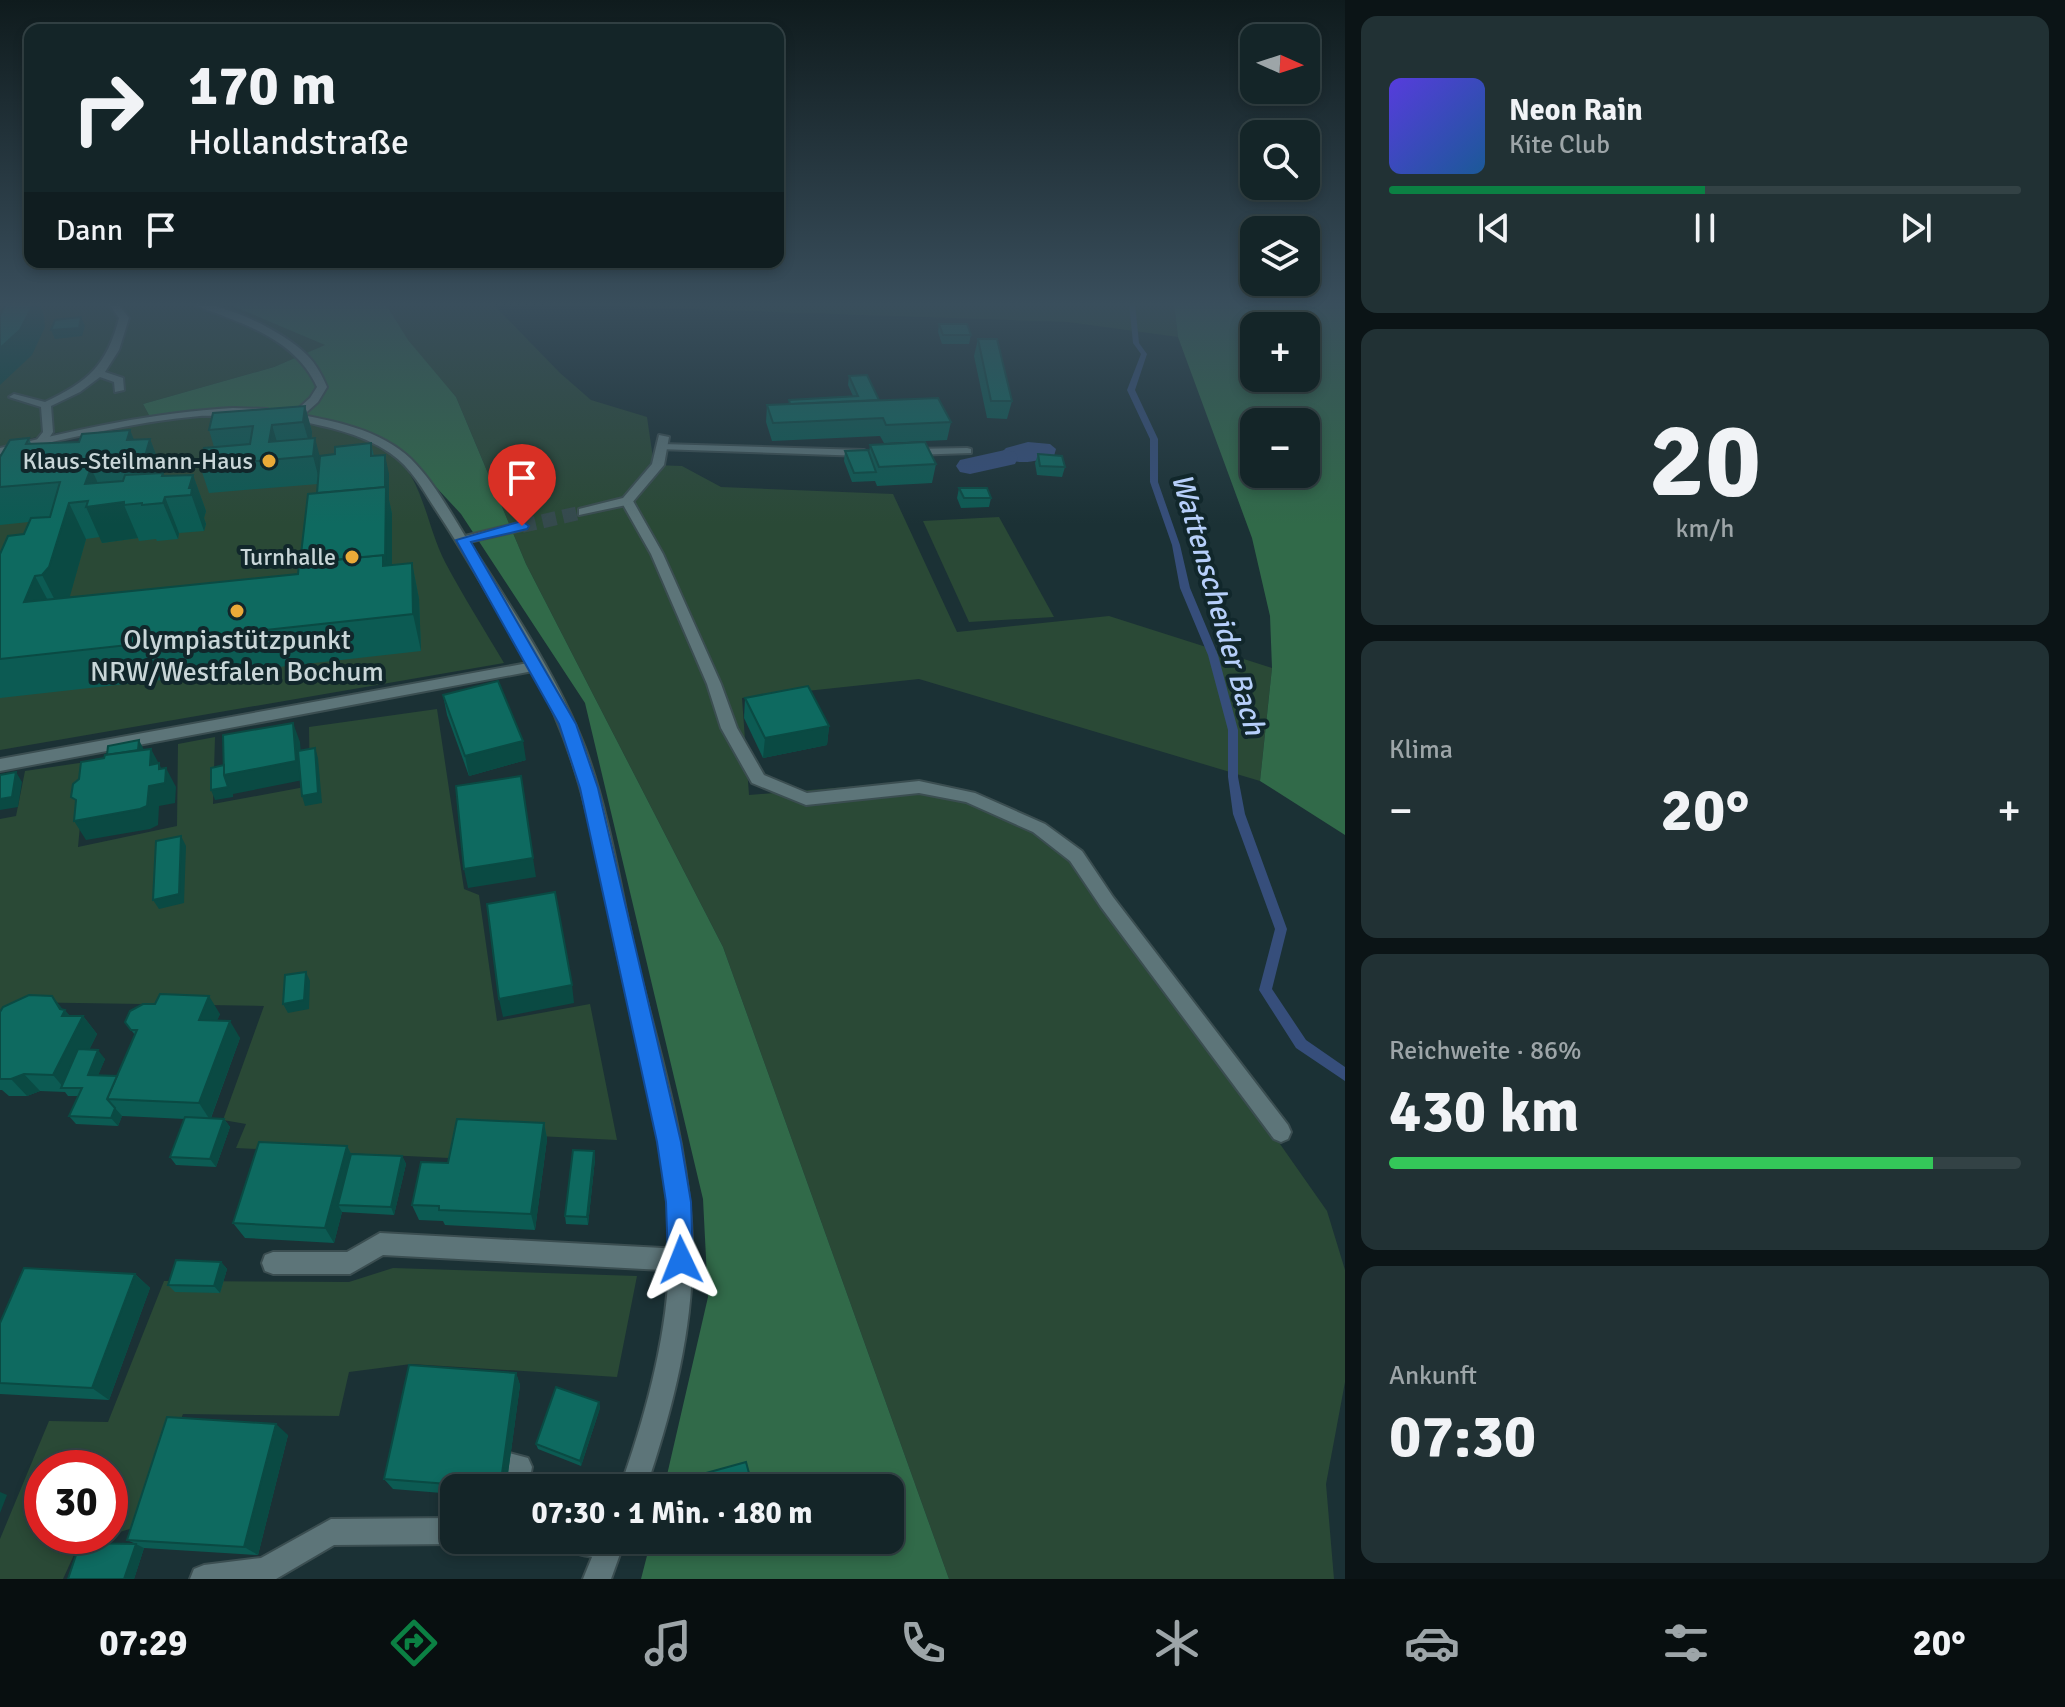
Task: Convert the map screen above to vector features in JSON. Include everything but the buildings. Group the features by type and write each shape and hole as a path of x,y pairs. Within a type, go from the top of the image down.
{"street":[{"path":"14,397 46,405 74,393 97,377"},
{"path":"109,377 119,380 119,390"},
{"path":"295,417 314,400 322,387 320,377"},
{"path":"41,442 48,432 46,405"},
{"path":"0,451 190,414 238,410 295,417 352,430 396,452 418,474 463,540 568,724 589,788 669,1142 678,1202 681,1260 668,1361 658,1407 637,1474"},
{"path":"583,512 627,501 658,465 662,442 880,453"},
{"path":"894,453 967,451"},
{"path":"627,501 657,554 729,728 758,779 806,799 919,787 969,797 1039,828 1076,856 1116,914 1281,1132"},
{"path":"463,540 522,526"},
{"path":"0,765 537,666"},
{"path":"273,1263 350,1263 380,1244 681,1260"},
{"path":"204,1579 264,1571 331,1532 440,1531"},
{"path":"597,1579 606,1554"}],"green space":[{"path":"0,377 240,377 143,404 150,417 44,435 0,447"},
{"path":"240,377 439,377 456,397 526,564 723,947 949,1579 641,1579 647,1554 904,1554 904,1474 667,1474 708,1297 703,1199 585,703 461,514 423,473 378,438 325,419 270,409 238,407 150,417 143,404"},
{"path":"439,377 564,377 591,400 647,417 654,465 682,466 721,487 893,494 957,632 1109,616 1272,668 1260,781 919,679 742,698 749,795 918,781 970,791 1045,823 1078,856 1327,1211 1345,1270 1345,1382 1326,1484 1334,1579 949,1579 723,947 526,564 456,397"},
{"path":"1193,377 1240,377 1240,392 1320,392 1320,377 1345,377 1345,835 1260,781 1272,668 1270,616 1252,538"},
{"name":"Olympiastützpunkt NRW/Westfalen Bochum","path":"237,414 282,418 332,428 379,446 397,460 416,486 445,562 504,663 0,750 0,462 129,433 113,428 189,416"},
{"path":"999,517 1054,617 969,622 923,521"},
{"path":"437,709 464,889 479,895 497,1021 590,1004 617,1140 457,1132 449,1158 236,1148 246,1124 223,1120 264,1006 13,1002 5,1016 0,1016 0,819 16,816 25,771 86,762 78,847 177,826 178,744 215,737 213,804 310,786 309,727"},
{"path":"393,1268 637,1276 617,1377 411,1364 349,1372 339,1416 183,1414 136,1527 128,1529 128,1450 37,1450 49,1421 108,1422 164,1281 349,1282"},
{"path":"24,1481 24,1554 74,1554 63,1579 0,1579 0,1539"}],"water":[{"path":"1028,442 1050,444 1056,449 1054,456 1019,462 1001,453 1006,448"}],"waterway":[{"name":"Wattenscheider Bach","path":"1136,377 1131,390 1154,439 1154,482 1176,545 1185,588 1213,655 1233,730 1233,777 1239,814 1281,929 1265,990 1301,1044 1345,1075"},
{"path":"970,466 1005,458"}],"tunnel":[{"path":"522,526 583,512"}],"place":[{"name":"Klaus-Steilmann-Haus","path":"269,461"},
{"name":"Turnhalle","path":"352,557"},
{"name":"Olympiastützpunkt NRW/Westfalen Bochum","path":"237,611"}],"route":[{"path":"522,526 463,540 568,724 589,788 669,1142 678,1202 681,1260"}]}
